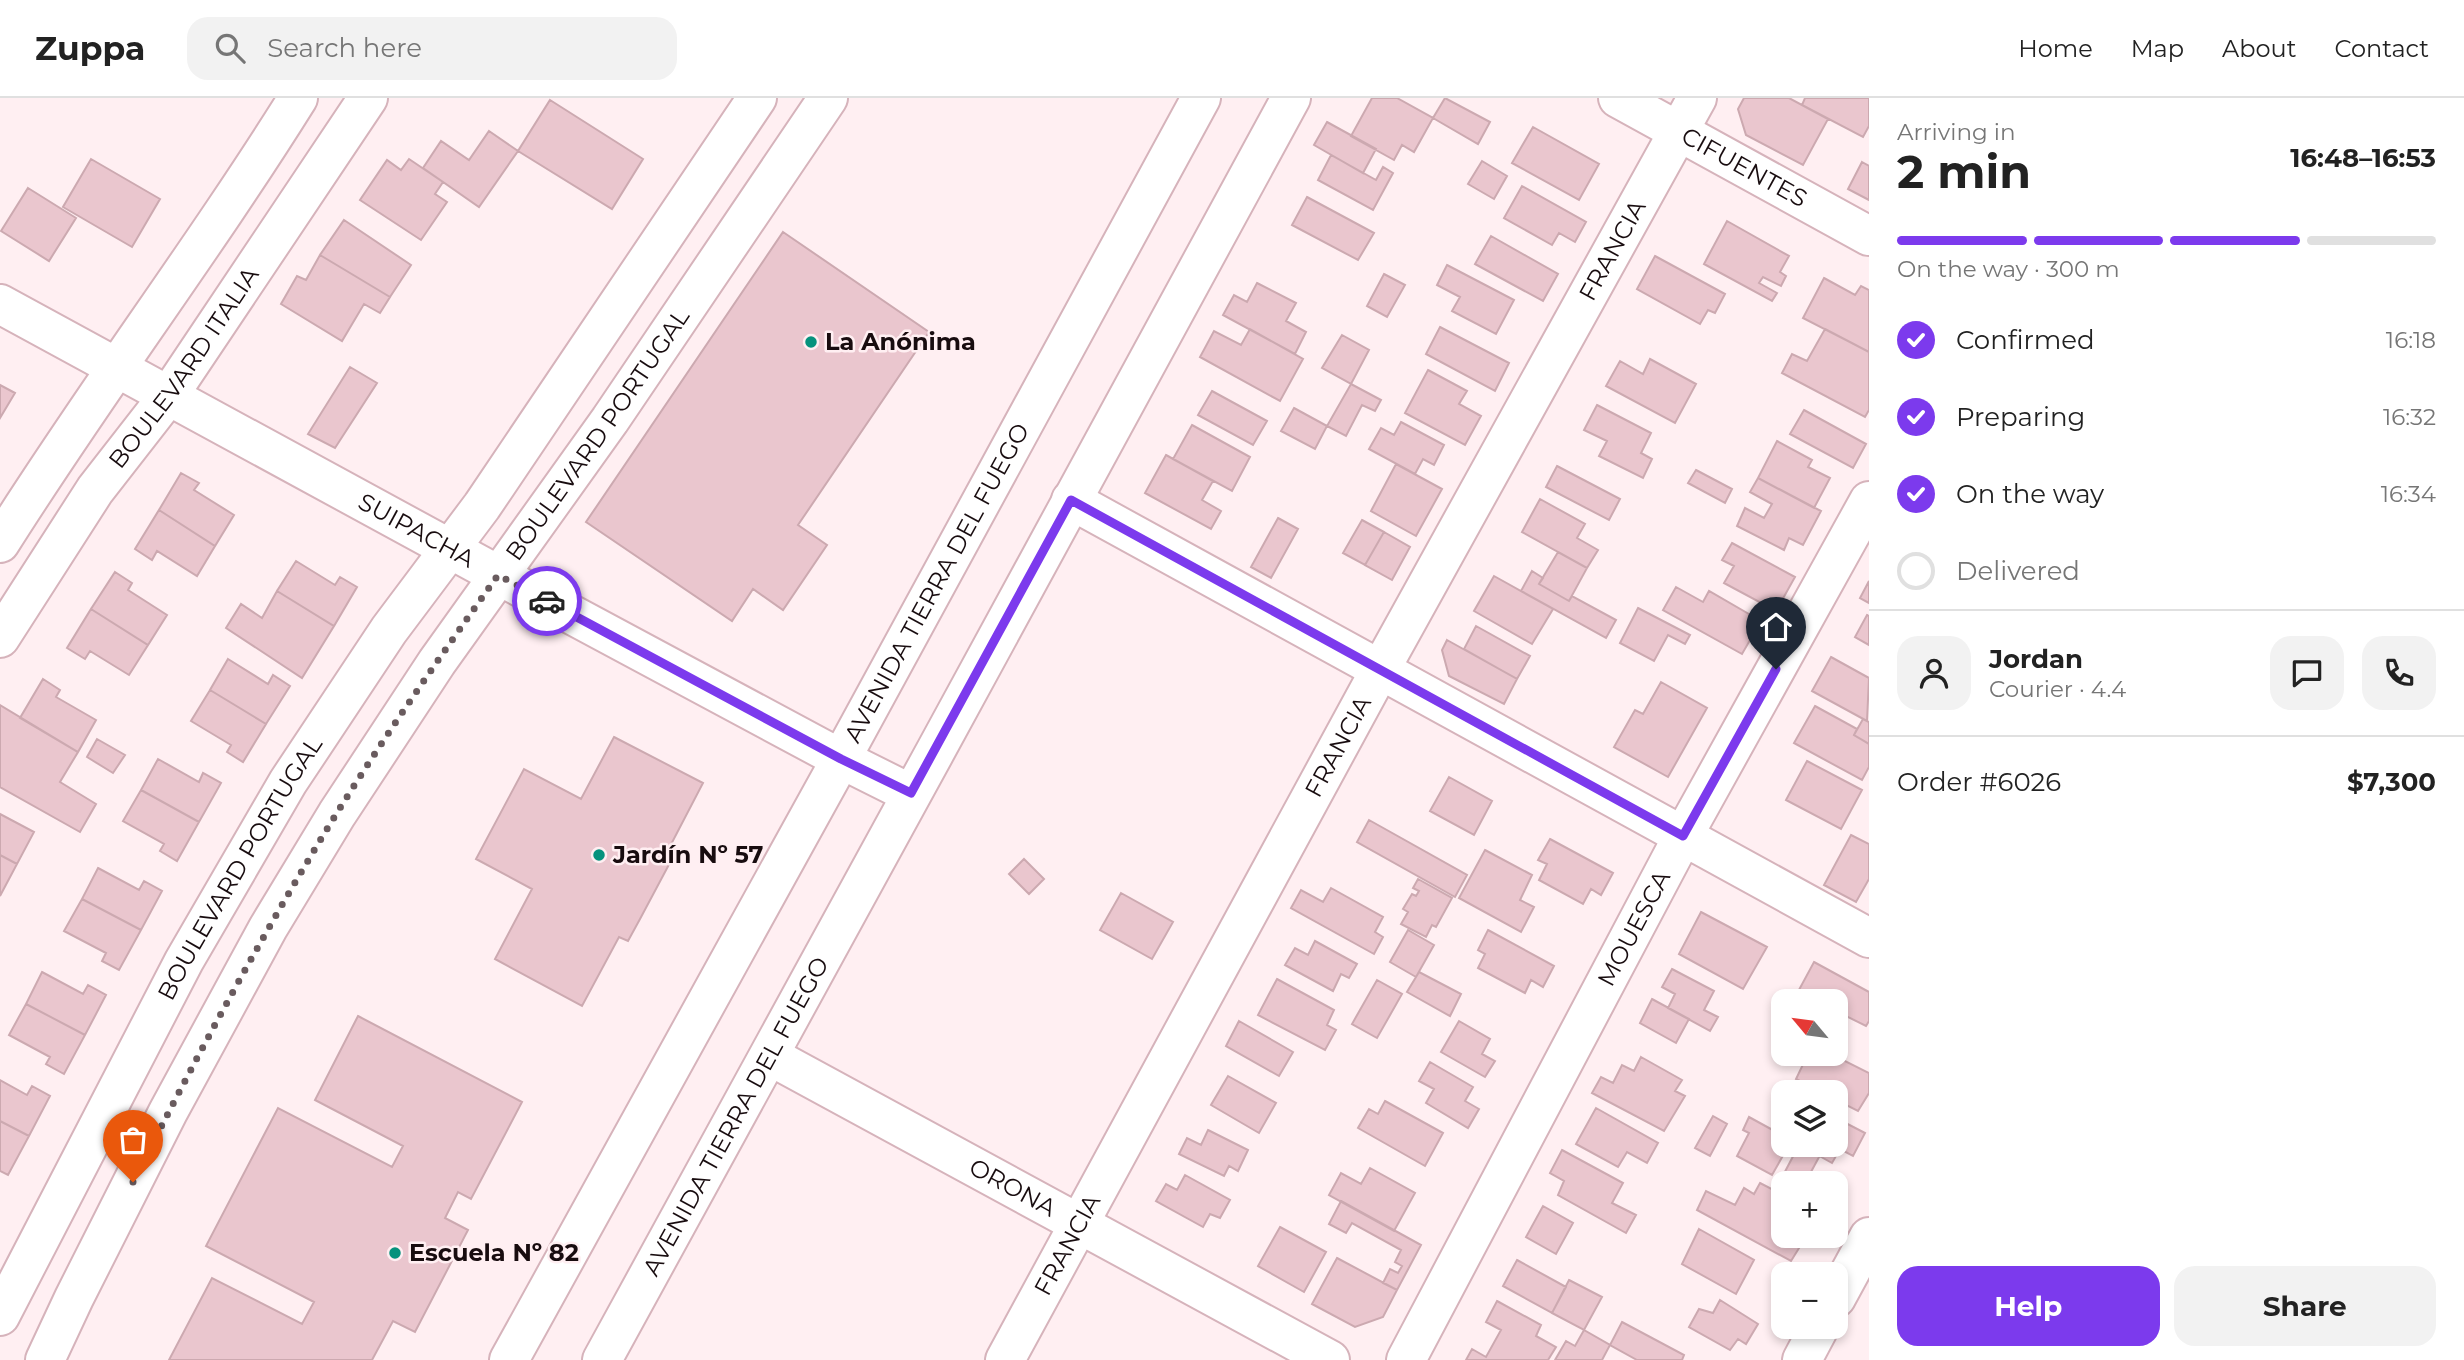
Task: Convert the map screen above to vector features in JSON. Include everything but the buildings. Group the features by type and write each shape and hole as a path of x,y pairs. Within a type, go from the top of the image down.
{"street":[{"path":"0,543 116,366 298,98"},
{"name":"BOULEVARD ITALIA","path":"0,638 95,490 169,395 368,98"},
{"name":"BOULEVARD PORTUGAL","path":"0,1316 184,961 281,794 389,630 482,506 757,98"},
{"name":"BOULEVARD PORTUGAL","path":"45,1360 168,1112 268,928 337,814 437,662 610,420 828,98"},
{"name":"AVENIDA TIERRA DEL FUEGO","path":"509,1360 841,759 1201,98"},
{"name":"AVENIDA TIERRA DEL FUEGO","path":"602,1360 1291,98"},
{"name":"CIFUENTES","path":"1618,98 1869,236"},
{"name":"FRANCIA","path":"1005,1360 1380,670 1698,98"},
{"name":"SUIPACHA","path":"0,304 498,575 841,759 911,793"},
{"path":"1071,500 1869,938"},
{"name":"MOUESCA","path":"1406,1360 1683,836 1869,501"},
{"name":"ORONA","path":"770,1056 1329,1360"},
{"path":"1848,1276 1869,1237"},
{"path":"1802,1360 1813,1339"}],"way so far":[{"path":"133,1182 168,1112 295,883 422,684 498,575 547,601"}],"place":[{"name":"La Anónima","path":"811,342"},
{"name":"Jardín Nº 57","path":"599,855"},
{"name":"Escuela Nº 82","path":"395,1253"}],"route":[{"path":"547,601 841,759 911,793 1071,500 1683,836 1776,669"}]}
